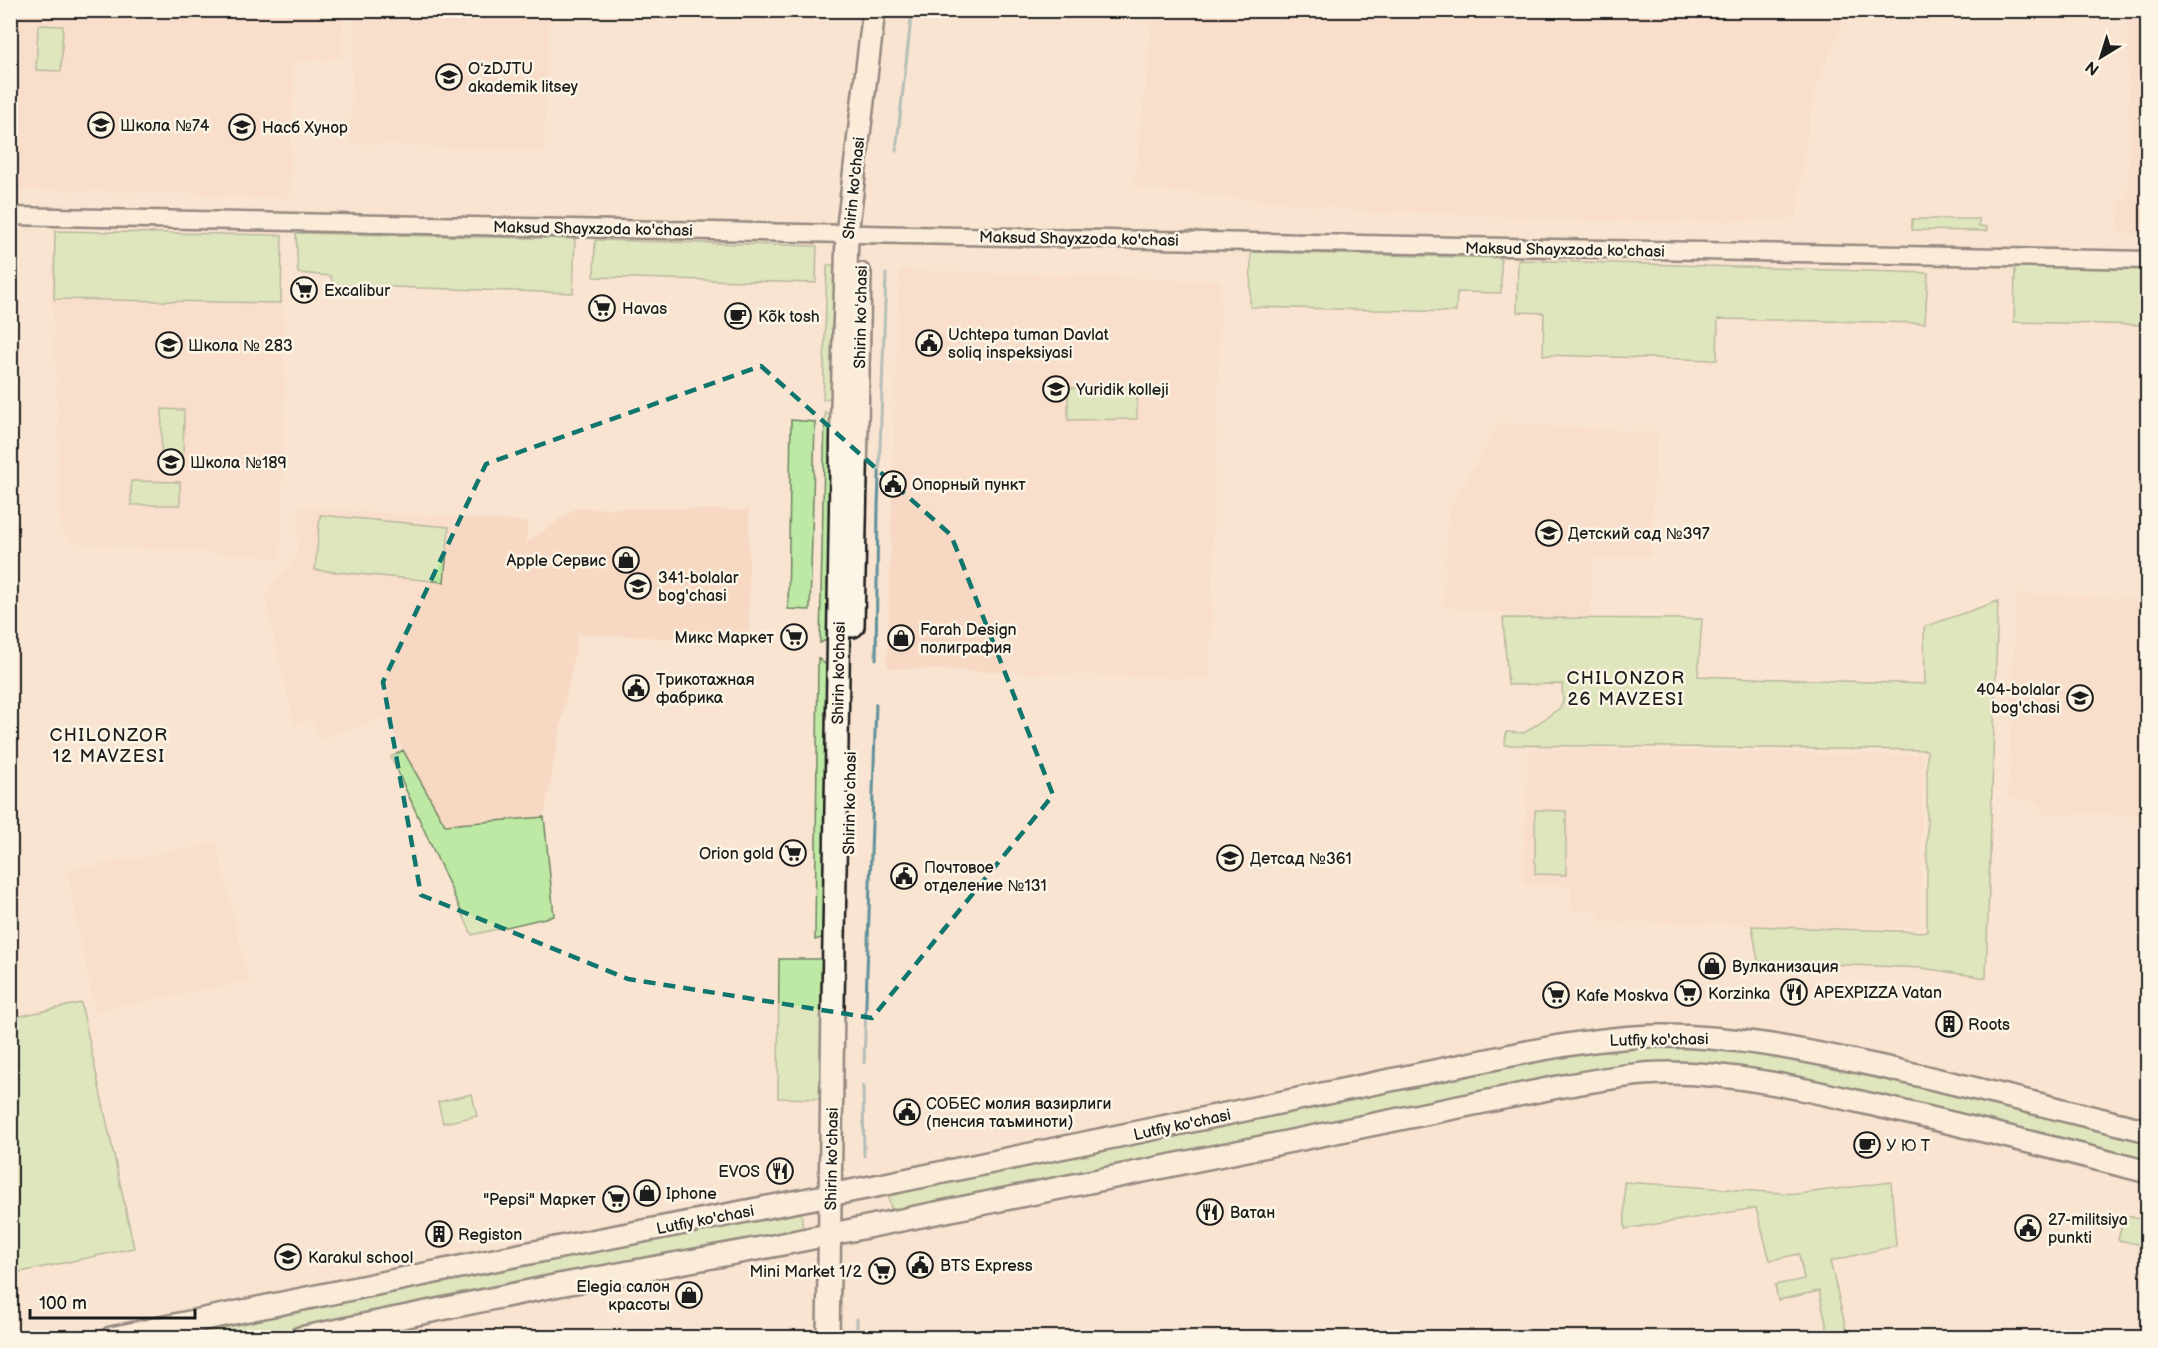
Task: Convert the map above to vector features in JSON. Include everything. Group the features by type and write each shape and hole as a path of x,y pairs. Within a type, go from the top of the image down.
{"main road":[{"name":"Shirin ko'chasi","path":"839,1338 835,1194 854,234 874,10"},
{"name":"Shirin ko'chasi","path":"854,234 886,10"},
{"name":"Lutfiy ko'chasi","path":"111,1338 1581,1042 1643,1036 1723,1039 1784,1047 1974,1087 2148,1131"},
{"name":"Lutfiy ko'chasi","path":"300,1338 1558,1087 1664,1073 1728,1076 1791,1086 2148,1172"},
{"name":"Shirin ko'chasi","path":"828,1338 835,1233"}],"street":[{"name":"Maksud Shayxzoda ko'chasi","path":"10,216 2148,260"}],"highlighted area":[{"path":"761,366 951,535 1053,795 872,1018 628,979 421,895 383,682 486,464"}],"shaded area":[{"path":"1154,10 1848,11 1813,92 1796,218 1722,221 1583,220 1402,211 1386,213 1134,187"},
{"path":"12,11 344,11 341,58 294,61 289,199 189,193 11,189"},
{"name":"OʻzDJTU akademik litsey","path":"354,11 549,11 544,151 350,143"},
{"path":"2127,11 2147,11 2147,234 2120,233 2118,221 2119,200 2127,199 2130,150"},
{"path":"53,260 282,264 284,393 281,558 74,543 61,531 52,296"},
{"name":"Yuridik kolleji","path":"899,270 1221,281 1209,679 887,668"},
{"name":"Детский сад №397","path":"1500,423 1657,433 1650,556 1592,559 1590,621 1444,607 1448,511"},
{"path":"298,507 528,522 526,543 576,508 749,510 749,642 578,634 544,817 445,825 385,717 322,739 311,719 295,725 265,599 271,585 297,556"},
{"name":"404-bolalar bog'chasi","path":"2016,594 2147,599 2147,815 2041,814 2041,802 2008,797"},
{"path":"1528,749 1923,755 1920,927 1758,927 1741,923 1599,922 1599,911 1571,910 1571,886 1523,885"},
{"path":"216,843 249,981 95,1011 67,871"}],"green space":[{"path":"38,25 63,26 61,71 36,70"},
{"path":"1912,219 1979,219 1979,226 1987,227 1987,231 1912,230"},
{"path":"55,231 282,235 281,303 54,299"},
{"path":"296,233 575,239 573,293 333,285 331,276 298,273"},
{"path":"595,240 817,246 816,283 594,277"},
{"path":"1251,252 1501,258 1501,293 1457,292 1456,312 1250,307"},
{"path":"1518,260 1928,273 1925,323 1718,319 1717,360 1543,355 1544,313 1517,312"},
{"path":"827,265 837,265 837,300 832,322 831,368 836,382 835,396 823,400"},
{"path":"2015,265 2147,268 2147,325 2014,322"},
{"path":"1137,387 1137,419 1068,420 1068,388"},
{"path":"162,409 184,410 183,459 161,459"},
{"path":"825,412 833,416 831,638 820,643"},
{"path":"791,420 815,422 810,610 788,609"},
{"path":"131,481 180,482 180,505 131,505"},
{"path":"320,515 449,527 444,582 315,570"},
{"path":"1998,601 1986,978 1922,968 1758,961 1752,926 1927,932 1927,750 1505,745 1506,732 1524,733 1560,708 1563,701 1562,684 1508,685 1503,618 1702,619 1698,676 1925,684 1924,627"},
{"path":"818,658 831,669 828,936 815,940"},
{"path":"403,750 445,825 544,817 554,916 472,935 391,757"},
{"path":"1535,810 1566,811 1566,875 1535,874"},
{"path":"779,959 823,959 822,1099 778,1098"},
{"path":"81,1003 134,1248 11,1274 11,1018"},
{"path":"1652,1046 1747,1051 1847,1069 2148,1139 2147,1161 2060,1137 1843,1088 1611,1068 1569,1074 892,1212 887,1192 1184,1135 1513,1063"},
{"path":"472,1094 477,1116 443,1123 438,1102"},
{"path":"1624,1182 1797,1194 1891,1182 1896,1246 1830,1261 1848,1337 1829,1337 1819,1291 1778,1300 1775,1285 1804,1279 1799,1254 1770,1260 1756,1208 1625,1229"},
{"path":"801,1210 803,1232 604,1268 262,1337 172,1338"},
{"path":"2124,1215 2147,1221 2147,1246 2118,1240"}],"waterway":[{"path":"896,151 912,10"},
{"path":"876,659 878,506 886,274"},
{"path":"864,1063 876,704"},
{"path":"863,1085 864,1156"},
{"path":"857,1319 857,1338"}],"place":[{"name":"OʻzDJTU akademik litsey","path":"449,77"},
{"name":"Школа №74","path":"101,125"},
{"name":"Насб Хунор","path":"242,127"},
{"name":"Excalibur","path":"304,290"},
{"name":"Havas","path":"602,308"},
{"name":"Kõk tosh","path":"738,316"},
{"name":"Uchtepa tuman Davlat soliq inspeksiyasi","path":"929,343"},
{"name":"Школа № 283","path":"169,345"},
{"name":"Yuridik kolleji","path":"1056,389"},
{"name":"Школа №189","path":"171,462"},
{"name":"Опорный пункт","path":"893,484"},
{"name":"Детский сад №397","path":"1549,533"},
{"name":"Apple Сервис","path":"626,560"},
{"name":"341-bolalar bog'chasi","path":"638,586"},
{"name":"Микс Маркет","path":"794,637"},
{"name":"Farah Design полиграфия","path":"901,638"},
{"name":"Трикотажная фабрика","path":"636,688"},
{"name":"404-bolalar bog'chasi","path":"2080,698"},
{"name":"Orion gold","path":"793,853"},
{"name":"Детсад №361","path":"1230,858"},
{"name":"Почтовое отделение №131","path":"904,876"},
{"name":"Вулканизация","path":"1712,966"},
{"name":"APEXPIZZA Vatan","path":"1794,992"},
{"name":"Korzinka","path":"1688,993"},
{"name":"Kafe Moskva","path":"1556,995"},
{"name":"Roots","path":"1949,1024"},
{"name":"СОБЕС молия вазирлиги (пенсия таъминоти)","path":"907,1112"},
{"name":"У Ю Т","path":"1867,1145"},
{"name":"EVOS","path":"780,1171"},
{"name":"Iphone","path":"647,1193"},
{"name":"\"Pepsi\" Маркет","path":"616,1199"},
{"name":"Ватан","path":"1210,1212"},
{"name":"27-militsiya punkti","path":"2028,1228"},
{"name":"Registon","path":"439,1234"},
{"name":"Karakul school","path":"288,1257"},
{"name":"BTS Express","path":"920,1265"},
{"name":"Mini Market 1/2","path":"882,1271"},
{"name":"Elegia салон красоты","path":"689,1295"}],"district":[{"name":"CHILONZOR 26 MAVZESI","path":"1626,688"},
{"name":"CHILONZOR 12 MAVZESI","path":"109,745"}]}
